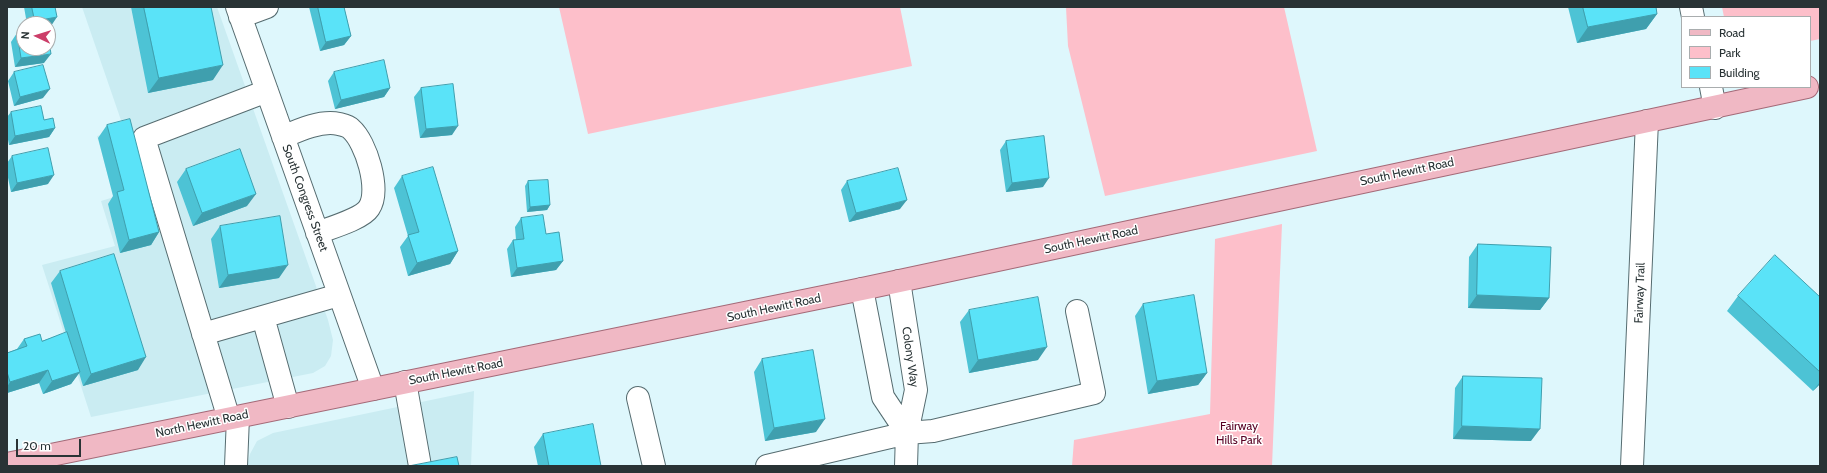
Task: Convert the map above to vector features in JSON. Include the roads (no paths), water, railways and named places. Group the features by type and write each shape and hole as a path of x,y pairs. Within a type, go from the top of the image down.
{"main road":[{"name":"South Hewitt Road","path":"373,389 862,289 1647,121 1713,97 1799,88"},
{"name":"North Hewitt Road","path":"7,464 373,389"}],"street":[{"path":"238,12 267,7"},
{"name":"South Congress Street","path":"238,12 373,389"},
{"path":"236,466 233,418 203,334 144,138 266,91"},
{"name":"Fairway Trail","path":"1632,466 1647,121"},
{"path":"283,136 308,128 338,123 350,127 360,140 374,184 374,199 369,209 358,216 317,233"},
{"name":"Colony Way","path":"899,281 916,390 907,433 906,466"},
{"path":"862,289 883,396 907,433"},
{"path":"203,334 339,295"},
{"path":"767,466 907,433 933,431 1094,393 1077,312"},
{"path":"263,317 288,407"},
{"path":"405,382 420,466"},
{"path":"638,398 654,466"}],"park label":[{"name":"Fairway Hills Park","path":"1239,433"}]}
